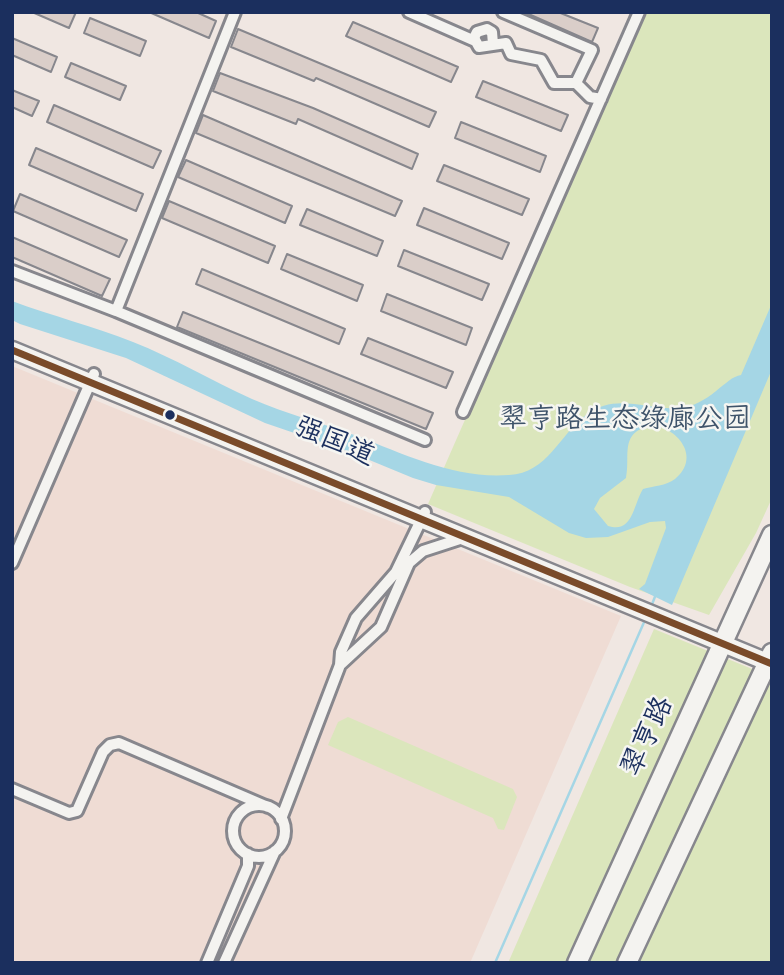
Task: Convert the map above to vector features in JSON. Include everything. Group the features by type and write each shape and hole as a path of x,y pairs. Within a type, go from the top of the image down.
{"main road":[{"name":"强国道","path":"12,340 92,379"},
{"name":"强国道","path":"12,351 92,379 631,603"},
{"name":"强国道","path":"423,516 463,538 631,603"},
{"name":"翠亨路","path":"577,963 772,535"},
{"path":"627,963 771,658 728,635 674,620 631,603"}],"street":[{"path":"116,311 235,12"},
{"path":"409,12 475,41 479,47 506,43 511,54 541,60 554,83 576,83 590,97 601,99"},
{"path":"503,12 592,50 576,83"},
{"path":"463,412 639,12"},
{"path":"475,41 477,32 487,29 494,38 493,44"},
{"path":"12,271 116,311 425,440"},
{"path":"12,563 92,379"},
{"path":"224,963 284,835 281,819 340,665 341,652 356,618 396,572 423,516"},
{"path":"340,665 381,627 409,564 423,551 463,538"},
{"path":"12,789 69,813 77,811 103,752 110,745 118,743 268,807 281,819"},
{"path":"268,807 255,805 244,810 235,820 233,837 240,849 248,854 262,856 275,850"},
{"path":"207,963 248,866 248,854"}],"shaded area":[{"path":"12,366 621,616 470,963 12,963"}],"green space":[{"name":"翠亨路生态绿廊公园","path":"644,12 772,12 772,498 756,533 709,615 630,587 428,504"},
{"path":"654,629 772,677 772,963 508,963"},
{"path":"348,717 513,789 517,797 504,830 498,829 493,818 328,745 338,722"}],"water":[{"path":"12,301 133,342 252,399 412,458 450,469 489,475 522,473 534,468 586,415 608,404 678,408 708,397 741,375 772,303 772,369 672,605 639,589 645,584 666,528 665,521 650,522 608,537 586,538 569,533 509,497 436,485 413,478 350,452 265,423 126,358 12,320","holes":["653,425 671,432 684,446 686,462 683,471 668,483 643,489 627,522 623,526 608,526 594,509 600,498 626,478 630,439 642,428"]}],"building":[{"path":"32,12 76,12 69,28"},
{"path":"149,12 196,12 216,21 209,38"},
{"path":"524,12 558,12 598,28 592,42"},
{"path":"90,18 146,41 140,56 84,33"},
{"path":"353,22 458,67 451,82 346,36"},
{"path":"238,29 436,112 429,127 316,78 314,81 231,47"},
{"path":"12,38 57,57 51,72 12,55"},
{"path":"71,63 126,86 120,100 65,77"},
{"path":"220,73 313,108 418,154 412,169 298,119 296,124 213,91"},
{"path":"483,81 568,115 561,131 476,97"},
{"path":"12,90 39,101 32,116 12,107"},
{"path":"54,105 161,151 153,168 47,122"},
{"path":"203,115 402,201 395,216 196,133"},
{"path":"461,122 546,156 540,172 455,138"},
{"path":"36,148 143,194 136,211 29,165"},
{"path":"186,160 292,206 285,223 178,177"},
{"path":"444,165 529,199 522,215 437,181"},
{"path":"20,194 127,240 119,257 13,211"},
{"path":"169,201 275,246 268,263 162,218"},
{"path":"424,208 509,243 502,259 417,225"},
{"path":"307,209 383,241 377,256 300,225"},
{"path":"12,237 110,279 102,296 12,257"},
{"path":"404,250 489,284 482,300 398,266"},
{"path":"287,254 363,285 357,301 281,269"},
{"path":"202,269 345,329 339,344 196,284"},
{"path":"387,294 472,328 466,345 381,311"},
{"path":"183,312 433,413 426,429 177,327"},
{"path":"368,338 453,372 446,388 361,354"}],"waterway":[{"path":"651,607 656,594"},
{"path":"495,963 645,620"}],"transit line":[{"path":"12,350 772,664"}]}
